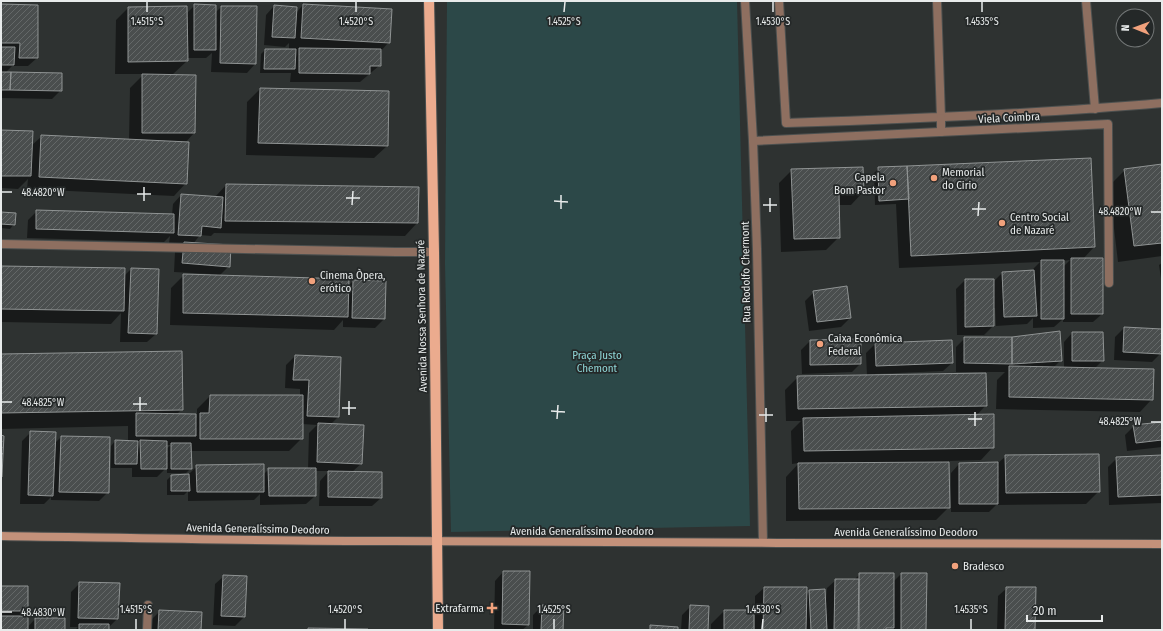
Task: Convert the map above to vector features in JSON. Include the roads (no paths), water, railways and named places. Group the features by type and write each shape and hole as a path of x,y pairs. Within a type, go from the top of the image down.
{"main road":[{"name":"Avenida Nossa Senhora de Nazaré","path":"429,1 434,252 438,630"}],"street":[{"name":"Rua Rodolfo Chermont","path":"745,1 753,141 757,249 763,542"},
{"path":"779,1 786,123 941,118 1162,104"},
{"path":"937,1 941,132"},
{"path":"1086,1 1096,109"},
{"name":"Viela Coimbra","path":"753,141 1108,124 1109,283"},
{"path":"1,244 356,252 434,252"},
{"name":"Avenida Generalíssimo Deodoro","path":"1,536 601,543 763,542 1162,544"},
{"path":"147,630 148,605"}],"place":[{"name":"Memorial do Cirio","path":"934,178"},
{"name":"Capela Bom Pastor","path":"893,183"},
{"name":"Centro Social de Nazaré","path":"1002,223"},
{"name":"Cinema Òpera, erótico","path":"312,281"},
{"name":"Caixa Econômica Federal","path":"820,344"},
{"name":"Bradesco","path":"955,566"},
{"name":"Extrafarma","path":"492,608"}],"park label":[{"name":"Praça Justo Chemont","path":"597,361"}]}
